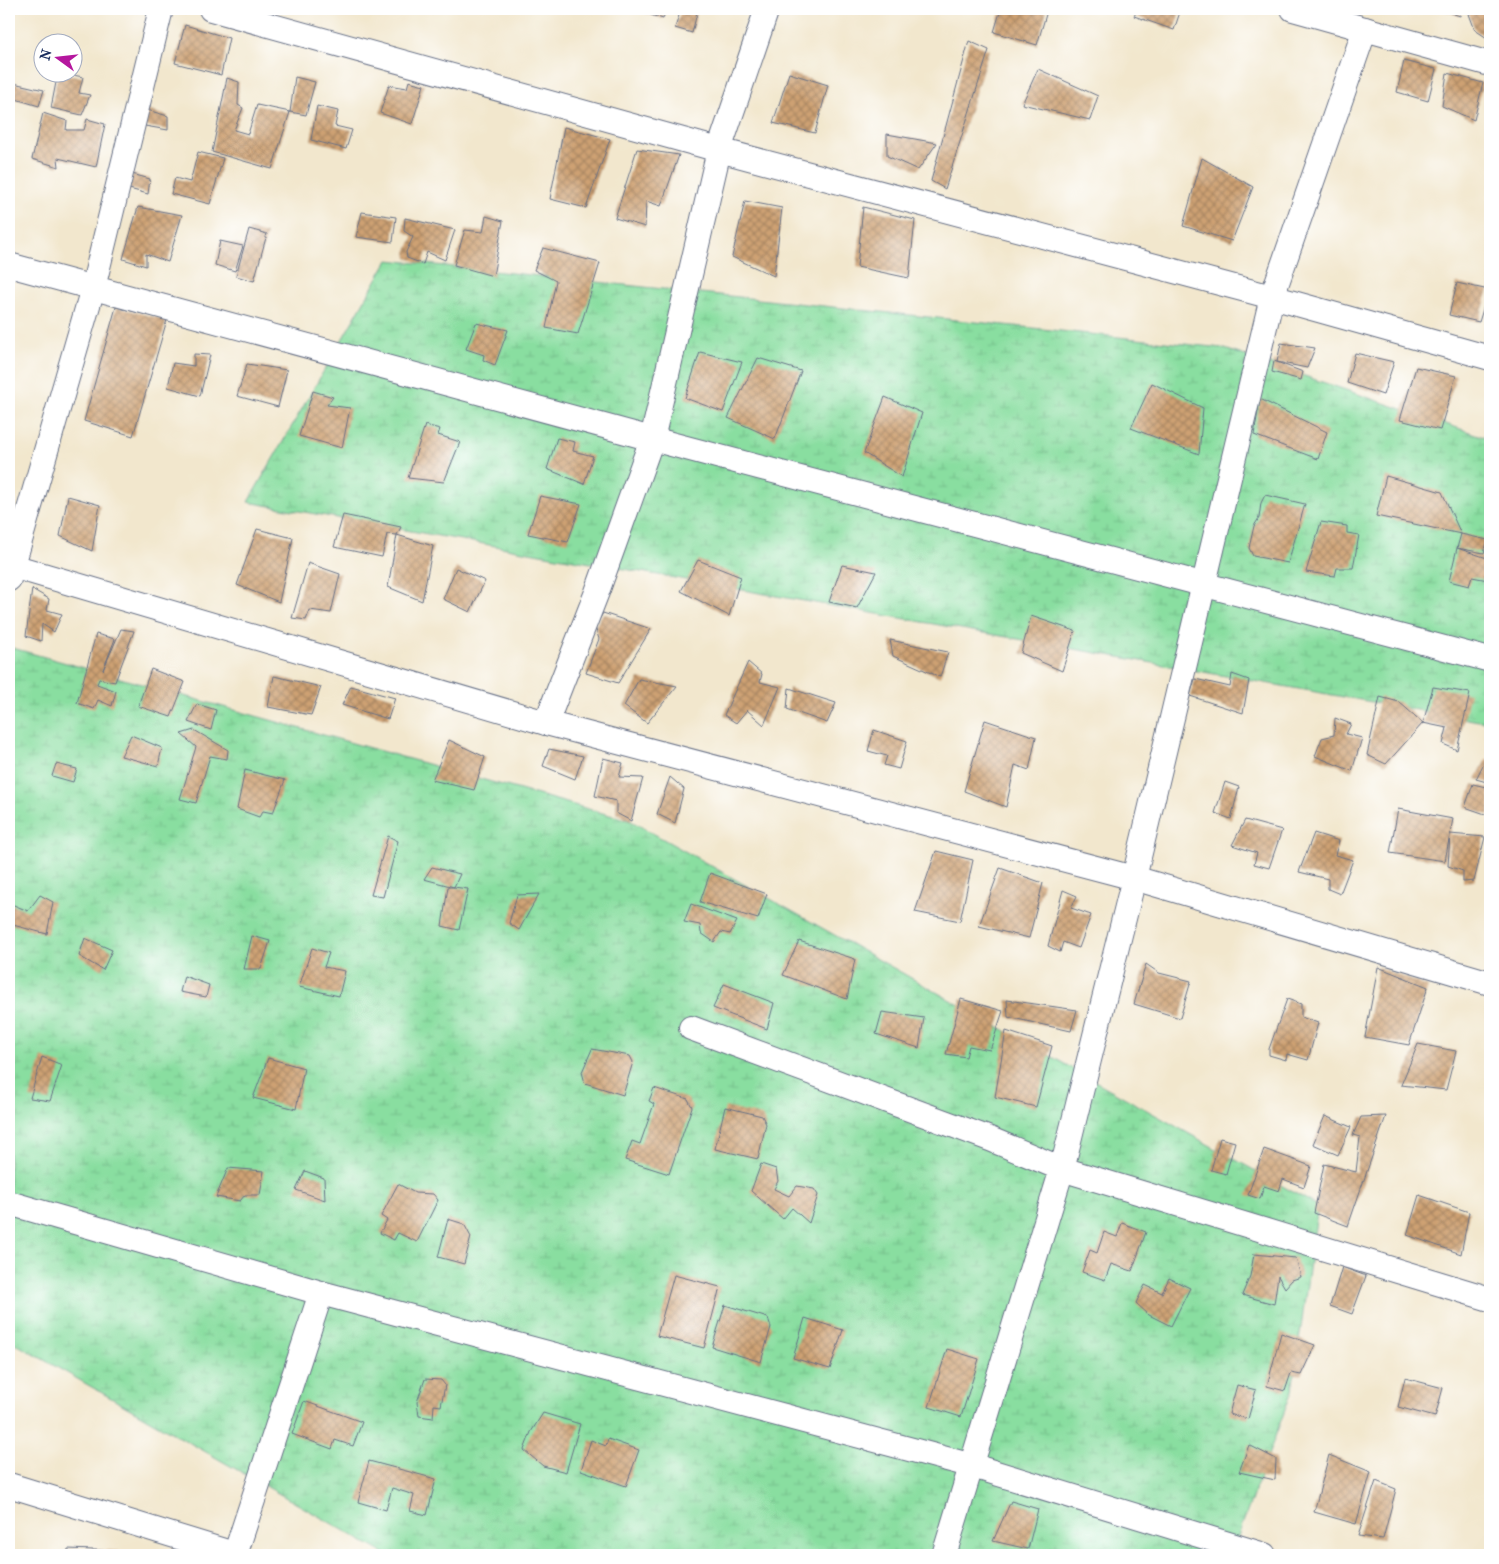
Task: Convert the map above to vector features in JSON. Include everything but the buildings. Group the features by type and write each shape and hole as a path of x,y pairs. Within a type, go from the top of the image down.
{"street":[{"path":"161,9 93,288 10,570 546,723 1134,878 1490,983"},
{"path":"211,9 719,150 1272,297 1490,358"},
{"path":"546,723 597,592 652,439 719,150 767,9"},
{"path":"1293,9 1490,64"},
{"path":"944,1555 973,1466 1062,1169 1134,878 1272,297 1364,29"},
{"path":"9,265 652,439 1490,660"},
{"path":"691,1028 982,1136 1062,1169 1490,1299"},
{"path":"9,1203 321,1293 973,1466 1264,1555"},
{"path":"9,1485 236,1555 321,1293"}],"green space":[{"path":"388,260 1222,348 1490,439 1490,723 248,502"},
{"path":"9,647 631,821 1318,1206 1292,1391 1231,1555 387,1555 9,1340"}]}
